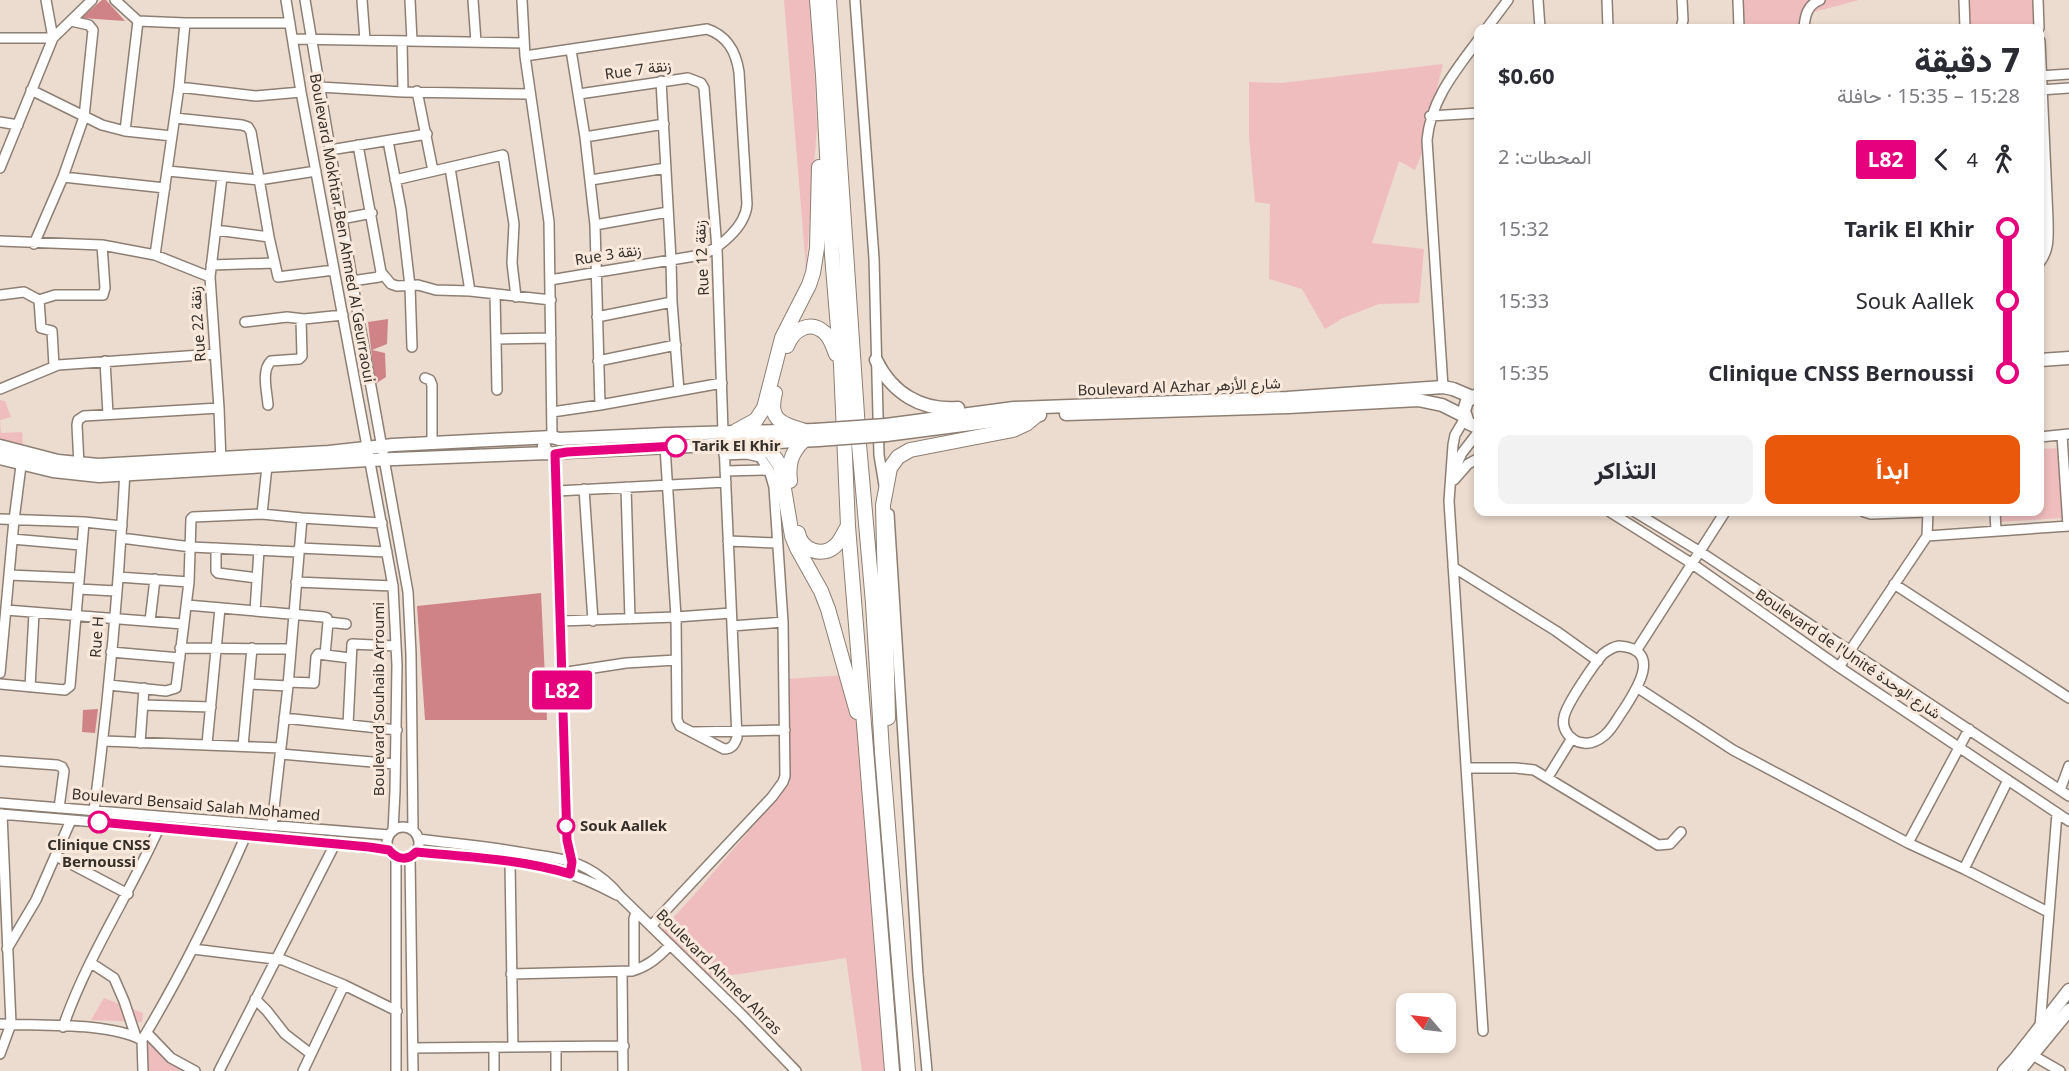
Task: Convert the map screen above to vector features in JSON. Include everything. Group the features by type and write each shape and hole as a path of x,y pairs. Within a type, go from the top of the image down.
{"highway":[{"path":"816,0 823,75 831,243 841,365 848,526 892,1071"},
{"path":"829,0 859,444 908,1071"},
{"path":"727,440 756,420 764,408 782,338 813,273 817,248 823,75"},
{"path":"841,365 825,333 817,328 807,327 797,330 790,337 772,401 773,412 781,422 810,435 792,455 789,472 799,538 811,550 828,551 836,546 848,526"},
{"path":"882,752 887,732 889,697 883,515 890,468 895,460 910,450 1006,432 1026,424 1037,415"},
{"path":"755,437 771,452 780,465 796,548 821,591 828,609 856,711 874,849"}],"main road":[{"path":"2044,360 2068,357"},
{"path":"876,360 885,377 899,392 916,402 934,408 954,409 1028,403 1060,406"},
{"name":"Boulevard Al Azhar شارع الأزهر","path":"886,430 1014,408 1287,398 1443,387 1474,395"},
{"path":"1465,417 1465,406 1474,396"},
{"name":"Boulevard Al Azhar شارع الأزهر","path":"886,430 1037,415 1288,407 1418,400 1442,405 1465,417 1474,427"},
{"path":"221,463 267,466 368,454 382,446 432,443 665,447 755,437 886,430"},
{"path":"0,446 22,458 76,474 308,454 368,454 384,460 553,446 755,437"},
{"path":"0,458 22,458 125,470"},
{"path":"2019,1071 2040,1027 2069,990"},
{"path":"2004,1071 2028,1053 2069,1010"}],"street":[{"path":"46,0 53,38"},
{"path":"0,168 53,38 92,0"},
{"path":"115,0 138,21 290,22"},
{"name":"Boulevard Mokhtar Ben Ahmed Al Geurraoui","path":"286,0 368,454"},
{"name":"Boulevard Mokhtar Ben Ahmed Al Geurraoui","path":"305,0 384,460"},
{"path":"363,0 365,40"},
{"path":"403,92 410,0"},
{"path":"473,0 476,42"},
{"path":"522,0 525,56 547,208 567,840 572,862 570,874"},
{"path":"855,0 874,250 879,455 891,533 918,975 927,1071"},
{"path":"1490,24 1508,0"},
{"path":"1538,0 1540,24"},
{"path":"1607,0 1608,24"},
{"path":"1681,24 1682,0"},
{"path":"1738,0 1739,24"},
{"path":"1805,24 1808,9 1820,0"},
{"path":"1964,0 1965,24"},
{"path":"2038,0 2039,24"},
{"path":"34,243 63,177 84,117 93,30 89,25 71,21"},
{"path":"125,131 138,21"},
{"path":"155,255 175,118 185,23"},
{"path":"525,56 707,29 720,35 734,51 739,72 746,212 743,220 717,249"},
{"path":"0,38 53,38"},
{"path":"293,39 524,43"},
{"path":"1443,387 1427,140 1430,116 1439,96 1474,47"},
{"path":"571,50 591,180 595,225 600,405"},
{"path":"2044,76 2069,74"},
{"name":"Rue 7 زنقة","path":"579,94 688,78 701,83"},
{"path":"662,81 672,302 679,391"},
{"name":"Rue 12 زنقة","path":"701,83 705,94 717,249 722,383 727,440 725,471 737,730"},
{"path":"179,87 256,96 301,92"},
{"path":"320,87 403,92 530,94"},
{"path":"2044,89 2069,88"},
{"path":"31,90 102,125 125,131 172,136"},
{"path":"417,92 433,171"},
{"path":"1430,116 1474,113"},
{"path":"175,118 248,127 251,132 278,277 334,270"},
{"path":"0,122 18,125"},
{"path":"585,137 664,124"},
{"path":"330,150 427,134"},
{"path":"2044,135 2048,228 2048,245 2044,256"},
{"path":"388,141 401,209 410,286 412,347"},
{"path":"358,145 381,272 391,284 551,300"},
{"path":"395,180 503,155 514,224 512,262 516,297"},
{"path":"450,168 470,291"},
{"path":"591,180 666,168"},
{"path":"168,171 259,180 316,171"},
{"path":"63,177 165,188"},
{"name":"Rue 22 زنقة","path":"221,463 210,277 222,177"},
{"path":"595,225 668,212"},
{"path":"341,219 372,213"},
{"path":"216,230 269,237"},
{"path":"0,241 102,245 155,255 210,277"},
{"path":"0,295 24,292 39,300 62,295 103,295 105,288 102,245"},
{"name":"Rue 3 زنقة","path":"550,279 701,255 717,249"},
{"path":"211,265 274,263"},
{"path":"352,281 379,277 381,272"},
{"path":"495,294 497,390"},
{"path":"39,300 41,328 52,331 54,366"},
{"path":"597,317 672,302"},
{"path":"245,322 287,317 301,319 342,315"},
{"path":"268,405 265,371 268,363 302,356 301,319"},
{"path":"496,339 551,338"},
{"path":"598,361 676,345"},
{"path":"0,389 54,366 216,354"},
{"path":"105,361 108,414"},
{"path":"425,378 430,380 432,385 432,443"},
{"path":"552,412 722,383"},
{"path":"79,465 78,420 84,416 219,408"},
{"path":"1465,417 1455,435 1449,484 1483,1030"},
{"path":"1927,536 2068,526 2065,434 2044,436"},
{"path":"1449,484 1462,453 1474,437"},
{"path":"651,926 778,789 784,776 783,622 774,488 769,470 758,455 747,454 727,440"},
{"path":"665,447 676,617 677,720 680,726 727,749 735,745 737,730"},
{"name":"Boulevard Souhaib Arroumi","path":"368,454 393,586 397,730 391,833"},
{"path":"0,673 3,598 9,575 22,458"},
{"name":"Boulevard Souhaib Arroumi","path":"384,460 410,603 413,830"},
{"path":"1449,484 1457,474 1474,461"},
{"path":"262,514 266,496 267,466"},
{"name":"Rue H","path":"94,811 104,741 125,470"},
{"path":"725,471 769,470"},
{"path":"557,491 726,482"},
{"path":"626,487 630,619"},
{"path":"584,489 593,621"},
{"path":"109,685 166,691 176,688 189,582 191,547 189,522 193,517 262,514 382,523"},
{"name":"Boulevard de l'Unité شارع الوحدة","path":"1616,516 1691,563 1839,667 2069,821"},
{"name":"Boulevard de l'Unité شارع الوحدة","path":"1642,516 1699,551 2069,796"},
{"path":"1636,651 1722,516"},
{"path":"1839,667 1927,536 1928,516"},
{"path":"1995,516 1996,531"},
{"path":"272,826 303,518"},
{"path":"0,519 84,522 122,526"},
{"path":"0,684 65,690 69,688 84,522"},
{"path":"121,538 191,547 387,552"},
{"path":"12,539 81,546"},
{"path":"728,542 777,543"},
{"path":"216,548 216,571 218,573 257,578"},
{"path":"255,611 259,550"},
{"path":"1453,567 1556,631 1598,661"},
{"path":"9,575 79,578"},
{"path":"118,577 189,582"},
{"path":"150,621 155,579"},
{"path":"296,582 393,586"},
{"path":"1894,584 2069,698"},
{"path":"78,589 116,591"},
{"path":"187,605 327,618 325,655"},
{"path":"207,744 220,608"},
{"path":"4,616 34,612 183,624"},
{"path":"30,687 34,612"},
{"path":"560,621 731,613"},
{"path":"328,622 346,624"},
{"path":"732,626 783,622"},
{"path":"348,725 352,644 355,642 396,646"},
{"path":"1625,646 1636,651 1642,659 1644,673 1638,688 1605,735 1592,743 1585,744 1572,738 1564,728 1564,716 1598,661 1614,647 1625,646"},
{"path":"180,648 290,649"},
{"path":"243,746 252,648"},
{"path":"111,652 180,658"},
{"path":"249,684 314,683 318,654 350,658"},
{"path":"561,673 626,663 676,660"},
{"path":"140,743 144,688"},
{"path":"1638,688 1733,750 1908,843 2048,912"},
{"path":"143,705 211,707"},
{"path":"284,718 397,730"},
{"path":"1908,843 1969,729"},
{"path":"693,732 785,730"},
{"path":"1548,777 1572,738"},
{"path":"104,741 243,746 395,764"},
{"path":"0,761 62,767 64,771 59,808"},
{"path":"2060,790 2069,766"},
{"path":"1466,768 1534,770 1658,845 1670,844 1681,832"},
{"path":"1964,869 2008,780"},
{"name":"Boulevard Bensaid Salah Mohamed","path":"0,803 272,826 391,833"},
{"path":"2040,1027 2057,813"},
{"path":"0,1054 11,1024 1,814"},
{"name":"Boulevard Bensaid Salah Mohamed","path":"1,814 335,844 392,853"},
{"path":"7,949 28,915 71,820"},
{"path":"396,1071 397,1011 392,853 388,843 391,833 402,827 413,830 419,839"},
{"path":"63,1027 90,963 128,894 159,828"},
{"path":"142,1037 168,999 246,836"},
{"path":"413,1071 413,855 419,839"},
{"path":"419,839 485,846 560,859"},
{"path":"392,853 403,859 413,855 510,863 558,870 567,840"},
{"path":"219,1071 335,844"},
{"path":"56,856 128,894"},
{"name":"Boulevard Ahmed Ahras","path":"560,859 572,862 610,884 796,1071"},
{"path":"510,863 513,1047"},
{"name":"Boulevard Ahmed Ahras","path":"558,870 588,880 620,896"},
{"path":"634,970 636,912"},
{"path":"511,974 634,970 647,966 661,956 670,945"},
{"path":"193,948 275,958 292,963 397,1011"},
{"path":"90,963 114,978 142,1037 143,1071"},
{"path":"622,972 624,1046 622,1071"},
{"path":"303,1071 344,985"},
{"path":"255,999 285,1034 311,1053"},
{"path":"0,1024 120,1031 142,1037 171,1058 195,1071"},
{"path":"413,1048 624,1046"},
{"path":"494,1047 494,1071"},
{"path":"556,1047 556,1071"},
{"path":"2028,1053 2060,1071"}],"shaded area":[{"path":"102,0 106,0 125,21 81,18"},
{"path":"784,0 811,0 817,127 806,268"},
{"path":"1735,0 1859,0 1806,14 1807,24 1738,24"},
{"path":"1964,0 2037,0 2039,24 1966,24"},
{"path":"1443,64 1430,116 1427,140 1415,170 1399,161 1372,243 1424,249 1419,303 1379,304 1343,318 1325,329 1302,289 1269,279 1270,204 1255,202 1249,137 1249,82 1282,83"},
{"path":"2044,124 2050,239 2044,252"},
{"path":"388,319 387,344 372,350 385,353 386,377 375,384 368,322"},
{"path":"0,400 5,401 11,417 0,420"},
{"path":"0,420 1,433 22,432 23,445 0,439"},
{"path":"2059,448 2062,518 2000,522 2000,516 2044,516 2044,449"},
{"path":"541,593 547,720 425,720 417,606"},
{"path":"846,675 856,711 892,1071 862,1071 846,958 705,979 659,933 790,783 785,679"},
{"path":"98,709 95,733 82,732 83,710"},
{"path":"104,998 143,1013 142,1022 91,1020"},
{"path":"147,1038 191,1071 147,1071"}],"bus line":[{"name":"L82","path":"99,822 369,847 389,850 398,858 403,859 416,852 535,865 570,874 572,862 567,840 555,454 676,446"}],"place":[{"name":"Tarik El Khir","path":"676,446"},
{"name":"Clinique CNSS Bernoussi","path":"99,822"},
{"name":"Souk Aallek","path":"566,826"}]}
